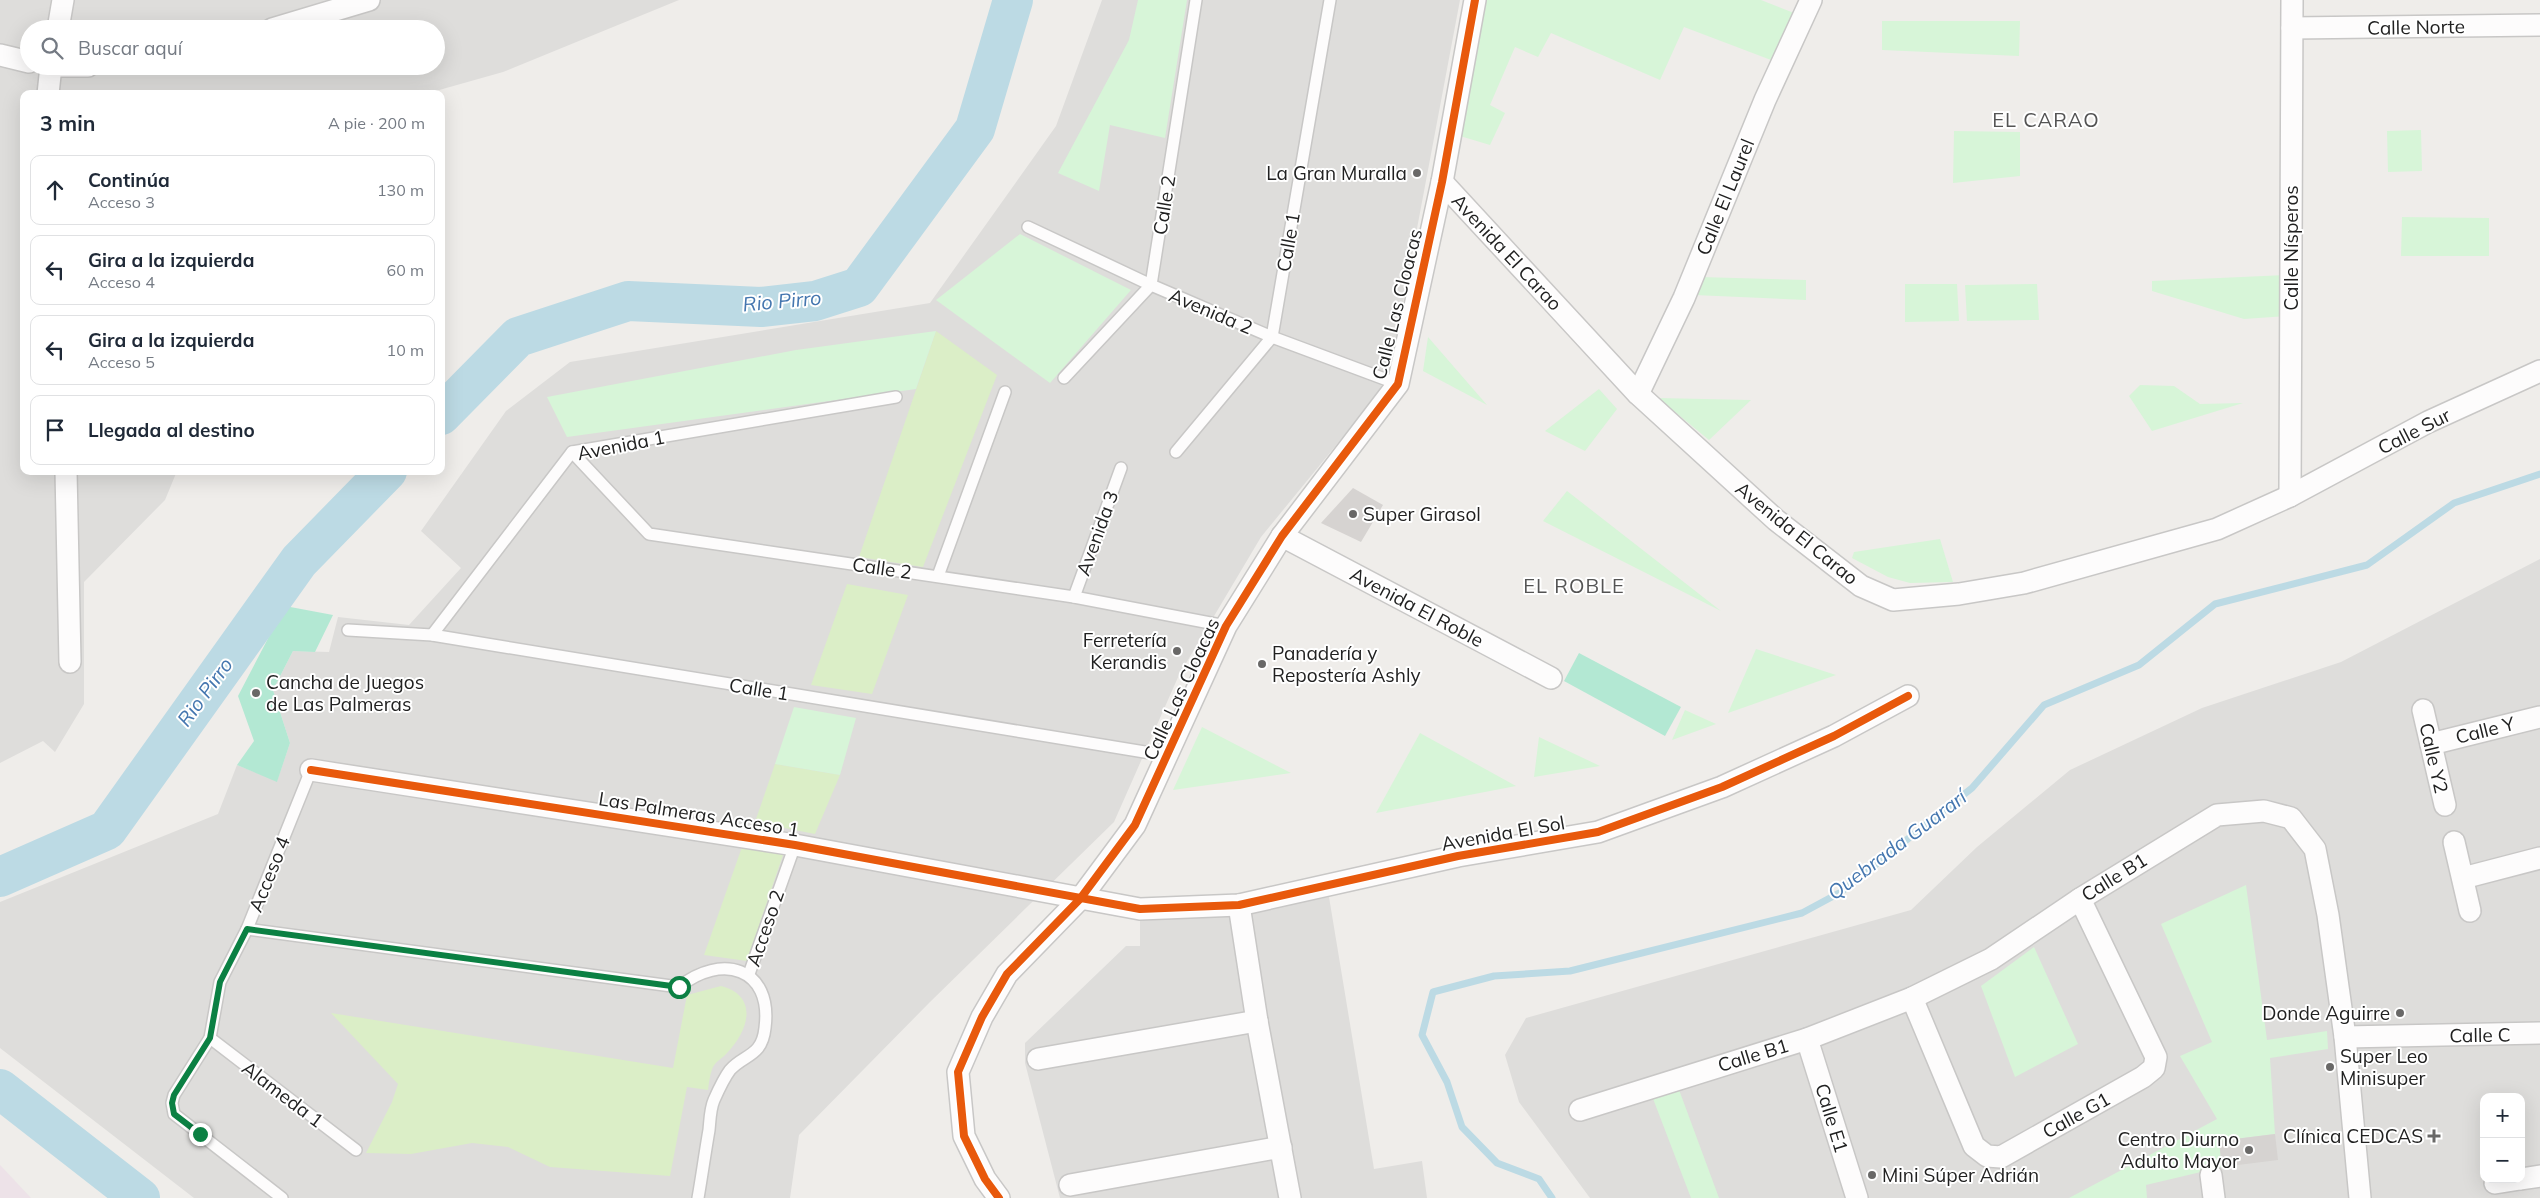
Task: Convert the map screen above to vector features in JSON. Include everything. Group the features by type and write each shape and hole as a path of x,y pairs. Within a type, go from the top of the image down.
{"street":[{"path":"60,20 64,0"},
{"path":"302,20 369,0"},
{"name":"Calle Las Cloacas","path":"999,1198 985,1179 964,1136 958,1072 982,1017 1007,974 1080,899 1135,825 1226,626 1282,536 1398,384 1442,182 1475,0"},
{"name":"Calle El Laurel","path":"1638,394 1684,298 1764,100 1811,0"},
{"name":"Calle Nísperos","path":"2290,496 2292,0"},
{"name":"Calle Norte","path":"2292,28 2540,26"},
{"path":"0,55 20,60"},
{"path":"48,90 49,75"},
{"name":"Avenida El Carao","path":"1442,182 1638,394 1776,520 1861,586 1893,600 1959,594 2024,583 2217,529 2290,496"},
{"name":"Calle Sur","path":"2290,496 2428,422 2540,371"},
{"path":"66,475 70,662"},
{"name":"Avenida El Roble","path":"1282,536 1551,678"},
{"name":"Avenida El Sol","path":"1080,899 1140,909 1239,905 1458,856 1598,832 1722,788 1834,736 1908,696"},
{"name":"Calle Y2","path":"2423,710 2445,805"},
{"name":"Calle Y","path":"2431,744 2540,717"},
{"name":"Las Palmeras Acceso 1","path":"311,770 795,845 1080,899"},
{"name":"Calle B1","path":"1580,1110 1807,1039 1912,998 1991,959 2080,899 2217,815 2264,811 2291,818 2315,849 2328,915 2345,1037 2360,1198"},
{"path":"2454,842 2470,911"},
{"path":"2463,878 2540,858"},
{"name":"Calle G1","path":"1912,998 1974,1146 1987,1156 2001,1157 2143,1077 2154,1068 2156,1057 2080,899"},
{"path":"1239,905 1257,1020 1290,1198"},
{"path":"1038,1059 1257,1020"},
{"name":"Calle C","path":"2345,1037 2540,1034"},
{"name":"Calle E1","path":"1807,1039 1851,1196"},
{"path":"1070,1185 1281,1147"},
{"path":"2211,1175 2214,1198"},
{"path":"2525,1178 2540,1176"},
{"path":"2496,1187 2508,1183"}],"lane":[{"name":"Calle 2","path":"1151,285 1196,0"},
{"name":"Calle 1","path":"1272,337 1330,0"},
{"name":"Avenida 2","path":"1028,227 1151,285 1272,337 1398,384"},
{"path":"1064,378 1151,285"},
{"path":"1176,452 1272,337"},
{"path":"938,576 1005,392"},
{"name":"Avenida 1","path":"432,635 572,452 896,398"},
{"name":"Calle 2","path":"572,452 648,534 1074,597 1226,626"},
{"name":"Avenida 3","path":"1074,597 1121,468"},
{"name":"Calle 1","path":"348,630 432,635 1168,756"},
{"name":"Acceso 4","path":"282,1198 174,1114 172,1103 174,1095 210,1038 220,982 247,929 311,770"},
{"name":"Acceso 2","path":"698,1198 713,1102 731,1069 749,1057 761,1043 765,1028 765,1000 756,980 749,974 795,845"},
{"path":"247,929 679,987 689,979 712,970 749,974"},
{"name":"Alameda 1","path":"210,1038 356,1150"}],"shaded area":[{"path":"0,0 679,0 503,72 439,90 20,90 20,475 175,475 165,500 84,582 84,704 55,752 43,741 0,763"},
{"path":"1102,0 1460,0 1393,356 1378,394 1261,537 1179,675 1114,822 930,1002 799,1135 790,1198 194,1198 0,1048 0,902 218,814 237,765 277,781 290,743 273,690 293,651 329,652 338,617 409,625 461,568 421,531 506,411 570,362 930,303 1056,126"},
{"path":"2540,559 2540,1198 1590,1198 1519,1102 1505,1055 1526,1018 1911,910 1977,847 2070,770 2202,708 2341,662"},
{"path":"1329,897 1374,1169 1422,1161 1427,1198 1060,1198 1025,1063 1025,1043 1126,946 1140,946 1140,920 1268,909"},
{"path":"1,1166 31,1198 0,1198"}],"green space":[{"path":"1138,0 1187,0 1165,138 1110,125 1099,191 1058,173 1129,40"},
{"path":"1485,0 1761,0 1794,13 1771,60 1684,27 1660,80 1551,33 1538,57 1515,47 1490,105 1505,113 1490,145 1460,136"},
{"path":"1882,21 2020,21 2019,56 1882,50"},
{"path":"2421,130 2422,171 2388,172 2387,131"},
{"path":"1954,131 2020,132 2020,176 1953,183"},
{"path":"2402,217 2489,218 2489,256 2401,256"},
{"path":"1020,234 1131,290 1050,383 936,300"},
{"path":"2286,275 2287,316 2244,319 2152,291 2152,281"},
{"path":"1700,277 1806,280 1806,300 1694,295"},
{"path":"1905,284 1957,284 1959,321 1905,322"},
{"path":"2037,284 2039,320 1967,321 1965,285"},
{"path":"936,331 997,375 923,567 859,557"},
{"path":"936,331 916,389 567,437 547,397 796,350"},
{"path":"1428,337 1487,405 1423,371"},
{"path":"2140,385 2174,386 2200,404 2243,403 2152,431 2129,396"},
{"path":"1599,389 1617,409 1585,451 1545,431"},
{"path":"1658,398 1751,400 1709,440"},
{"path":"1567,491 1721,611 1543,521"},
{"path":"1940,539 1953,582 1910,583 1888,577 1852,558 1854,552"},
{"path":"847,584 908,595 872,694 811,685"},
{"name":"Cancha de Juegos de Las Palmeras","path":"285,606 333,615 315,652 293,651 273,690 290,743 277,782 237,765 254,741 238,696"},
{"path":"1756,649 1836,675 1728,713"},
{"path":"1579,653 1681,707 1665,736 1564,681"},
{"path":"794,707 856,718 840,775 775,764"},
{"path":"1685,710 1716,724 1672,740"},
{"path":"1202,727 1291,773 1173,790"},
{"path":"1420,733 1516,786 1376,813"},
{"path":"1539,737 1600,766 1534,777"},
{"path":"775,764 840,775 815,834 755,822"},
{"path":"742,847 784,852 747,961 704,955"},
{"path":"2246,885 2267,1040 2327,1031 2328,1049 2270,1058 2275,1134 2219,1141 2222,1167 2146,1185 2147,1198 2069,1198 2217,1119 2180,1056 2212,1042 2161,924"},
{"path":"2034,947 2078,1044 2015,1077 1981,986"},
{"path":"721,986 741,997 745,1006 745,1024 735,1044 713,1067 708,1090 687,1087 670,1176 550,1167 508,1147 472,1143 411,1154 366,1153 392,1102 398,1084 331,1013 673,1068 687,995"},
{"path":"1678,1087 1719,1198 1691,1198 1652,1096"}],"building":[{"name":"Super Girasol","path":"1353,488 1383,505 1361,542 1321,523"},
{"name":"Centro Diurno Adulto Mayor","path":"2275,1134 2278,1160 2222,1167 2219,1141"}],"waterway":[{"name":"Rio Pirro","path":"445,411 518,337 628,301 761,307 815,301 859,287 975,129 1013,0"},
{"name":"Quebrada Guararí","path":"1552,1198 1539,1179 1497,1163 1462,1127 1447,1082 1422,1035 1433,992 1494,976 1570,971 1802,913 1841,892 1972,788 2044,705 2139,665 2215,604 2367,565 2454,503 2540,474"},
{"name":"Rio Pirro","path":"0,877 107,830 299,561 383,475"},
{"path":"0,1089 140,1198"}],"cycle path":[{"path":"999,1198 985,1179 964,1136 958,1072 982,1017 1007,974 1080,899 1135,825 1226,626 1282,536 1398,384 1442,182 1475,0"},
{"path":"311,770 795,845 1140,909 1239,905 1458,856 1598,832 1722,787 1834,736 1908,696"}],"place":[{"name":"La Gran Muralla","path":"1417,173"},
{"name":"Super Girasol","path":"1353,514"},
{"name":"Ferretería Kerandis","path":"1177,651"},
{"name":"Panadería y Repostería Ashly","path":"1262,664"},
{"name":"Cancha de Juegos de Las Palmeras","path":"256,693"},
{"name":"Donde Aguirre","path":"2400,1013"},
{"name":"Super Leo Minisuper","path":"2330,1067"},
{"name":"Clínica CEDCAS","path":"2434,1136"},
{"name":"Centro Diurno Adulto Mayor","path":"2249,1150"},
{"name":"Mini Súper Adrián","path":"1872,1175"}],"district":[{"name":"EL CARAO","path":"2046,120"},
{"name":"EL ROBLE","path":"1574,586"}],"route":[{"path":"200,1134 174,1114 172,1103 174,1095 210,1038 220,982 247,929 679,987"}]}
